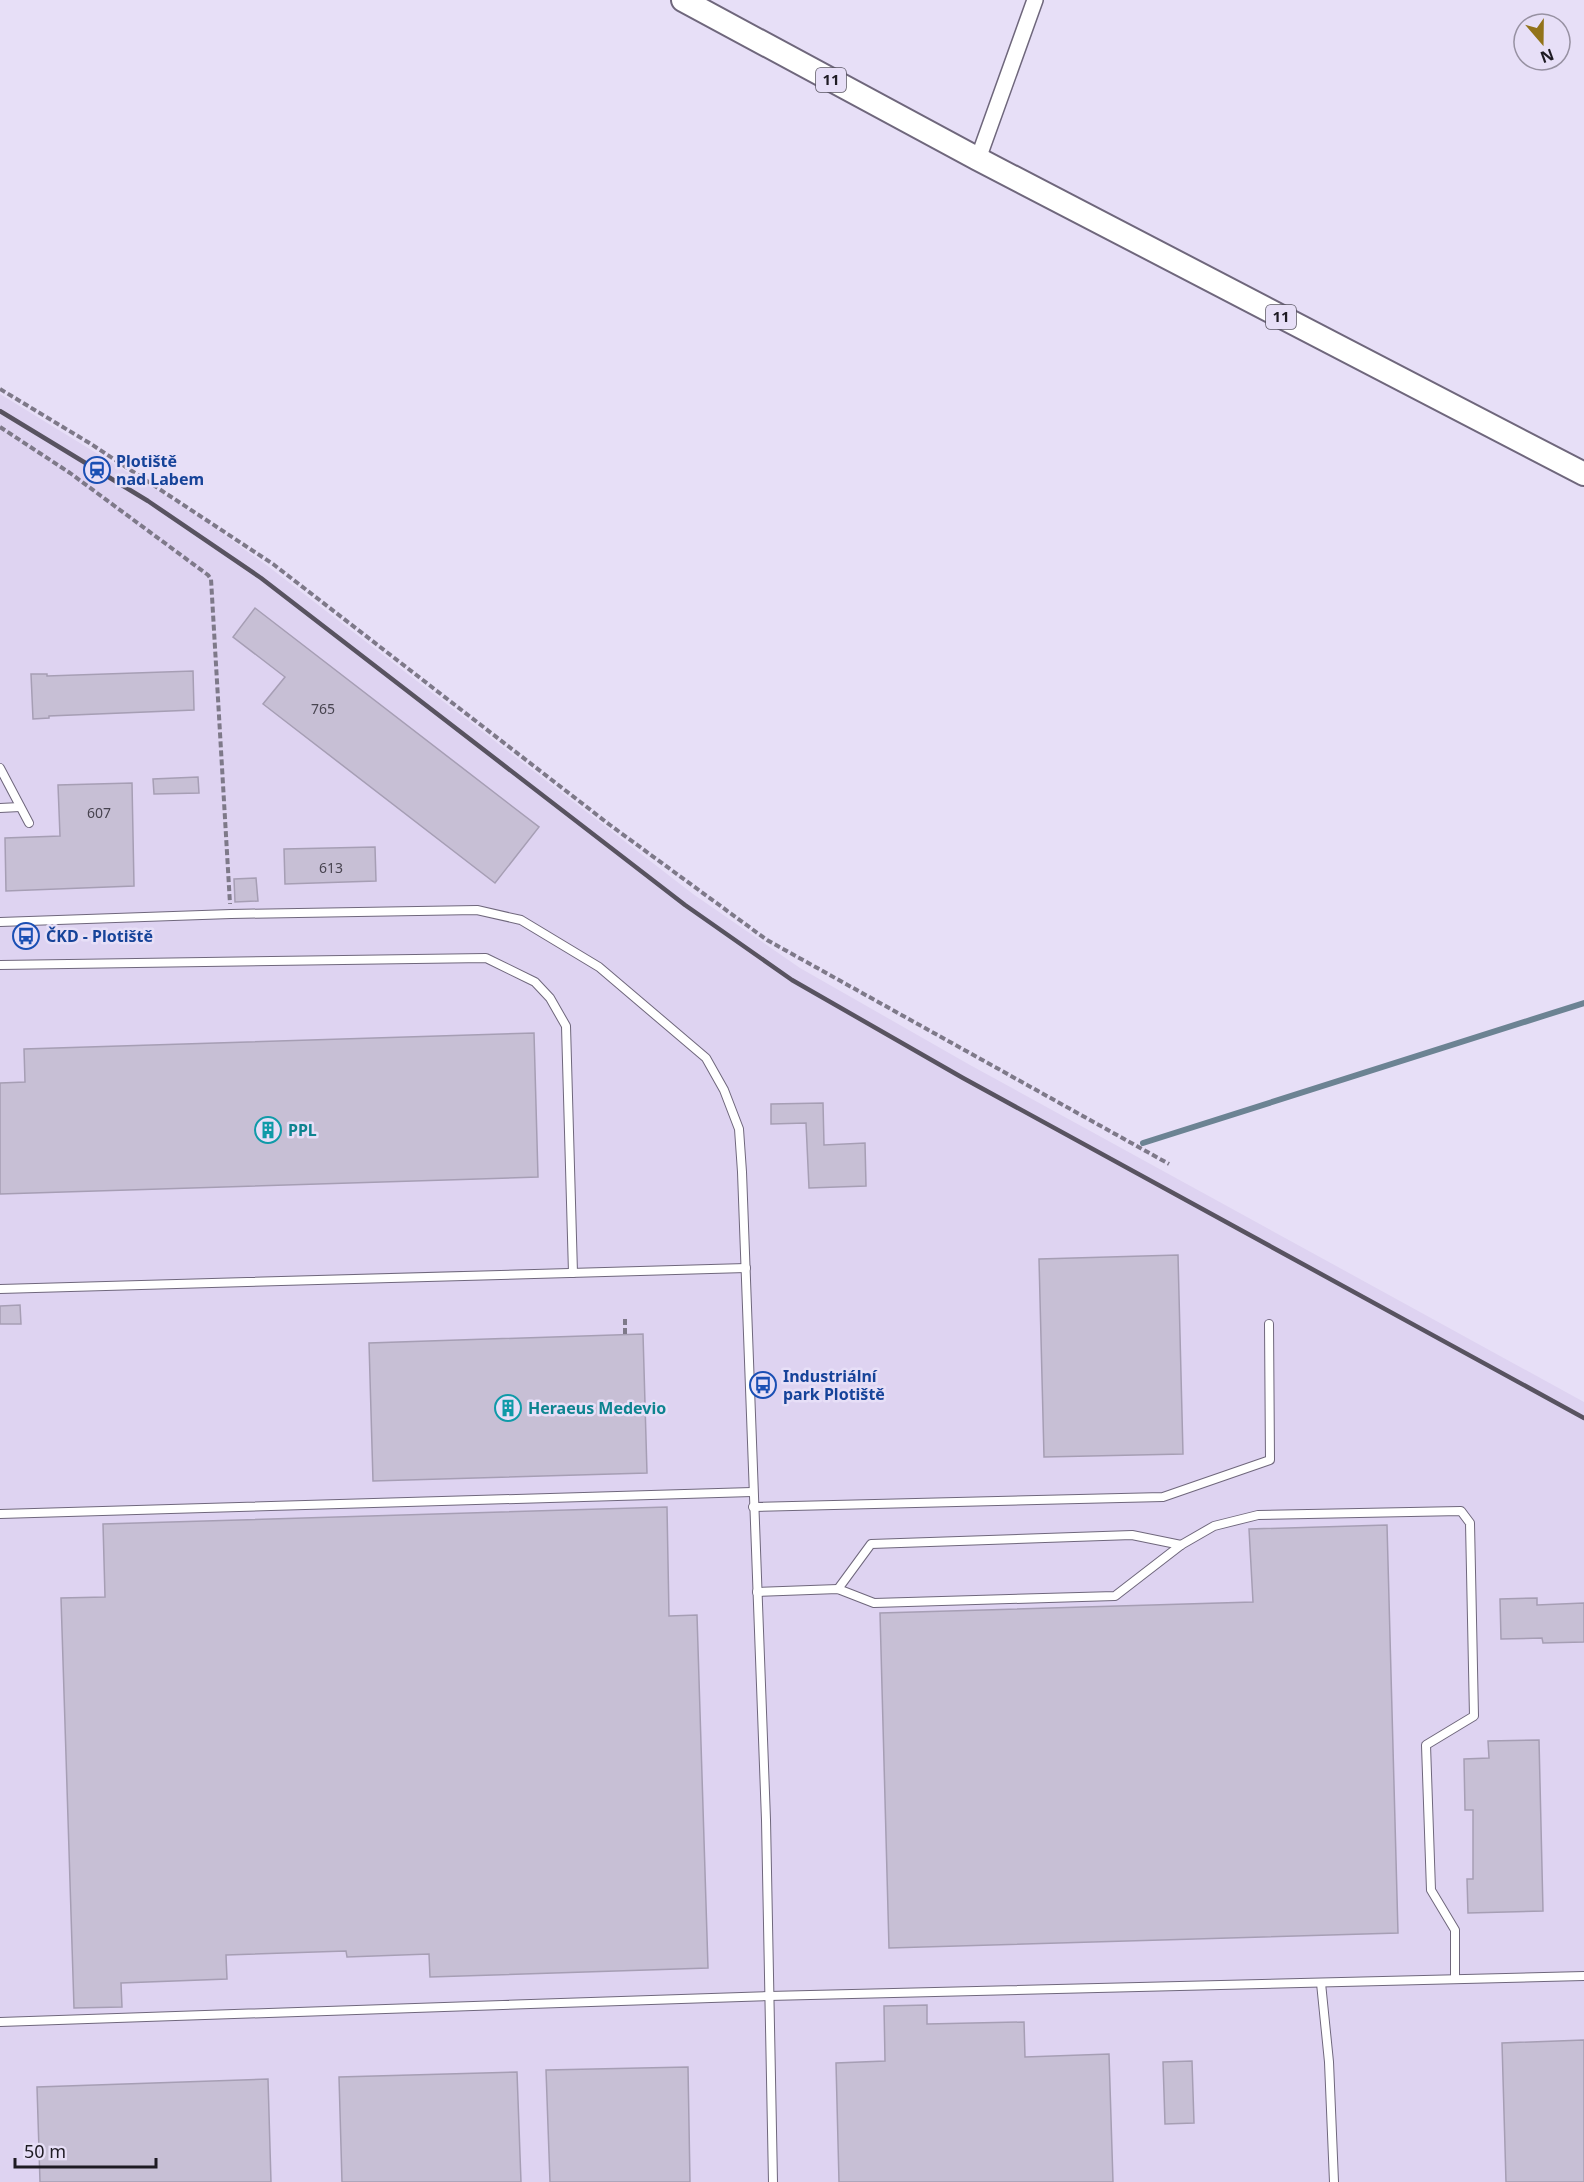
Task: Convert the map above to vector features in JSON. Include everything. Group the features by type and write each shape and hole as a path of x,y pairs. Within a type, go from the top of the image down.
{"main road":[{"name":"11","path":"683,0 978,159 1584,474"}],"street":[{"path":"978,159 1035,0"}],"lane":[{"path":"0,768 29,823"},
{"path":"0,808 20,807"},
{"path":"0,922 231,914 477,910 521,920 599,967 706,1058 724,1090 739,1129 766,1820 773,2182"},
{"path":"0,965 486,958 535,982 550,998 566,1026 573,1273"},
{"path":"0,1289 746,1268"},
{"path":"753,1507 1163,1497 1184,1491 1270,1460 1269,1324"},
{"path":"0,1514 752,1492"},
{"path":"757,1592 838,1589 874,1603 1116,1596 1181,1545 1214,1526 1258,1515 1461,1511 1470,1523 1474,1716 1426,1745 1431,1890 1455,1930 1455,1980"},
{"path":"838,1589 871,1544 1132,1535 1181,1545"},
{"path":"0,2022 769,1996 1584,1976"},
{"path":"1321,1983 1329,2062 1334,2182"}],"path":[{"path":"0,389 91,444 273,564 610,825 767,940 1169,1164"},
{"path":"0,427 70,473 204,569 211,579 231,914"},
{"path":"625,1318 625,1335"}],"shaded area":[{"path":"0,394 212,526 269,567 693,894 800,968 970,1065 1584,1402 1584,2182 0,2182"}],"building":[{"path":"255,608 539,827 495,883 263,704 285,677 233,637"},
{"path":"193,671 194,710 49,716 49,718 33,719 31,674 47,674 47,676"},
{"path":"198,777 199,793 154,794 153,779"},
{"path":"132,783 134,886 6,891 5,838 60,836 58,785"},
{"path":"375,847 376,881 285,884 284,849"},
{"path":"256,878 258,901 235,902 234,879"},
{"name":"PPL","path":"534,1033 538,1177 0,1194 0,1083 25,1082 24,1049"},
{"path":"823,1103 824,1145 865,1143 866,1186 809,1188 806,1123 771,1124 771,1104"},
{"path":"1178,1255 1183,1454 1044,1457 1039,1259"},
{"path":"20,1305 21,1324 0,1324 0,1306"},
{"name":"Heraeus Medevio","path":"643,1334 647,1473 373,1481 369,1343"},
{"path":"667,1507 669,1616 697,1615 708,1968 430,1977 429,1954 347,1957 346,1951 226,1955 227,1979 121,1983 122,2007 74,2008 61,1598 105,1597 103,1524"},
{"path":"1387,1525 1398,1933 889,1948 880,1613 1253,1602 1249,1529"},
{"path":"1537,1598 1537,1605 1584,1603 1584,1642 1543,1643 1542,1638 1501,1639 1500,1599"},
{"path":"1539,1740 1543,1911 1468,1913 1467,1879 1473,1879 1473,1810 1465,1810 1464,1759 1489,1758 1488,1741"},
{"path":"927,2005 927,2024 1024,2022 1025,2057 1109,2054 1113,2182 839,2182 836,2063 885,2061 884,2006"},
{"path":"1584,2040 1584,2182 1506,2182 1502,2043"},
{"path":"1192,2061 1194,2123 1165,2124 1163,2062"},
{"path":"688,2067 690,2182 550,2182 546,2070"},
{"path":"517,2072 521,2182 342,2182 339,2077"},
{"path":"268,2079 271,2182 40,2182 37,2087"}],"waterway":[{"path":"1143,1143 1584,1003"}],"railway":[{"path":"0,411 148,501 261,578 685,905 792,980 963,1078 1584,1418"}],"place":[{"name":"Plotiště nad Labem","path":"97,470"},
{"name":"ČKD - Plotiště","path":"26,936"},
{"name":"PPL","path":"268,1130"},
{"name":"Industriální park Plotiště","path":"763,1385"},
{"name":"Heraeus Medevio","path":"508,1408"}]}
